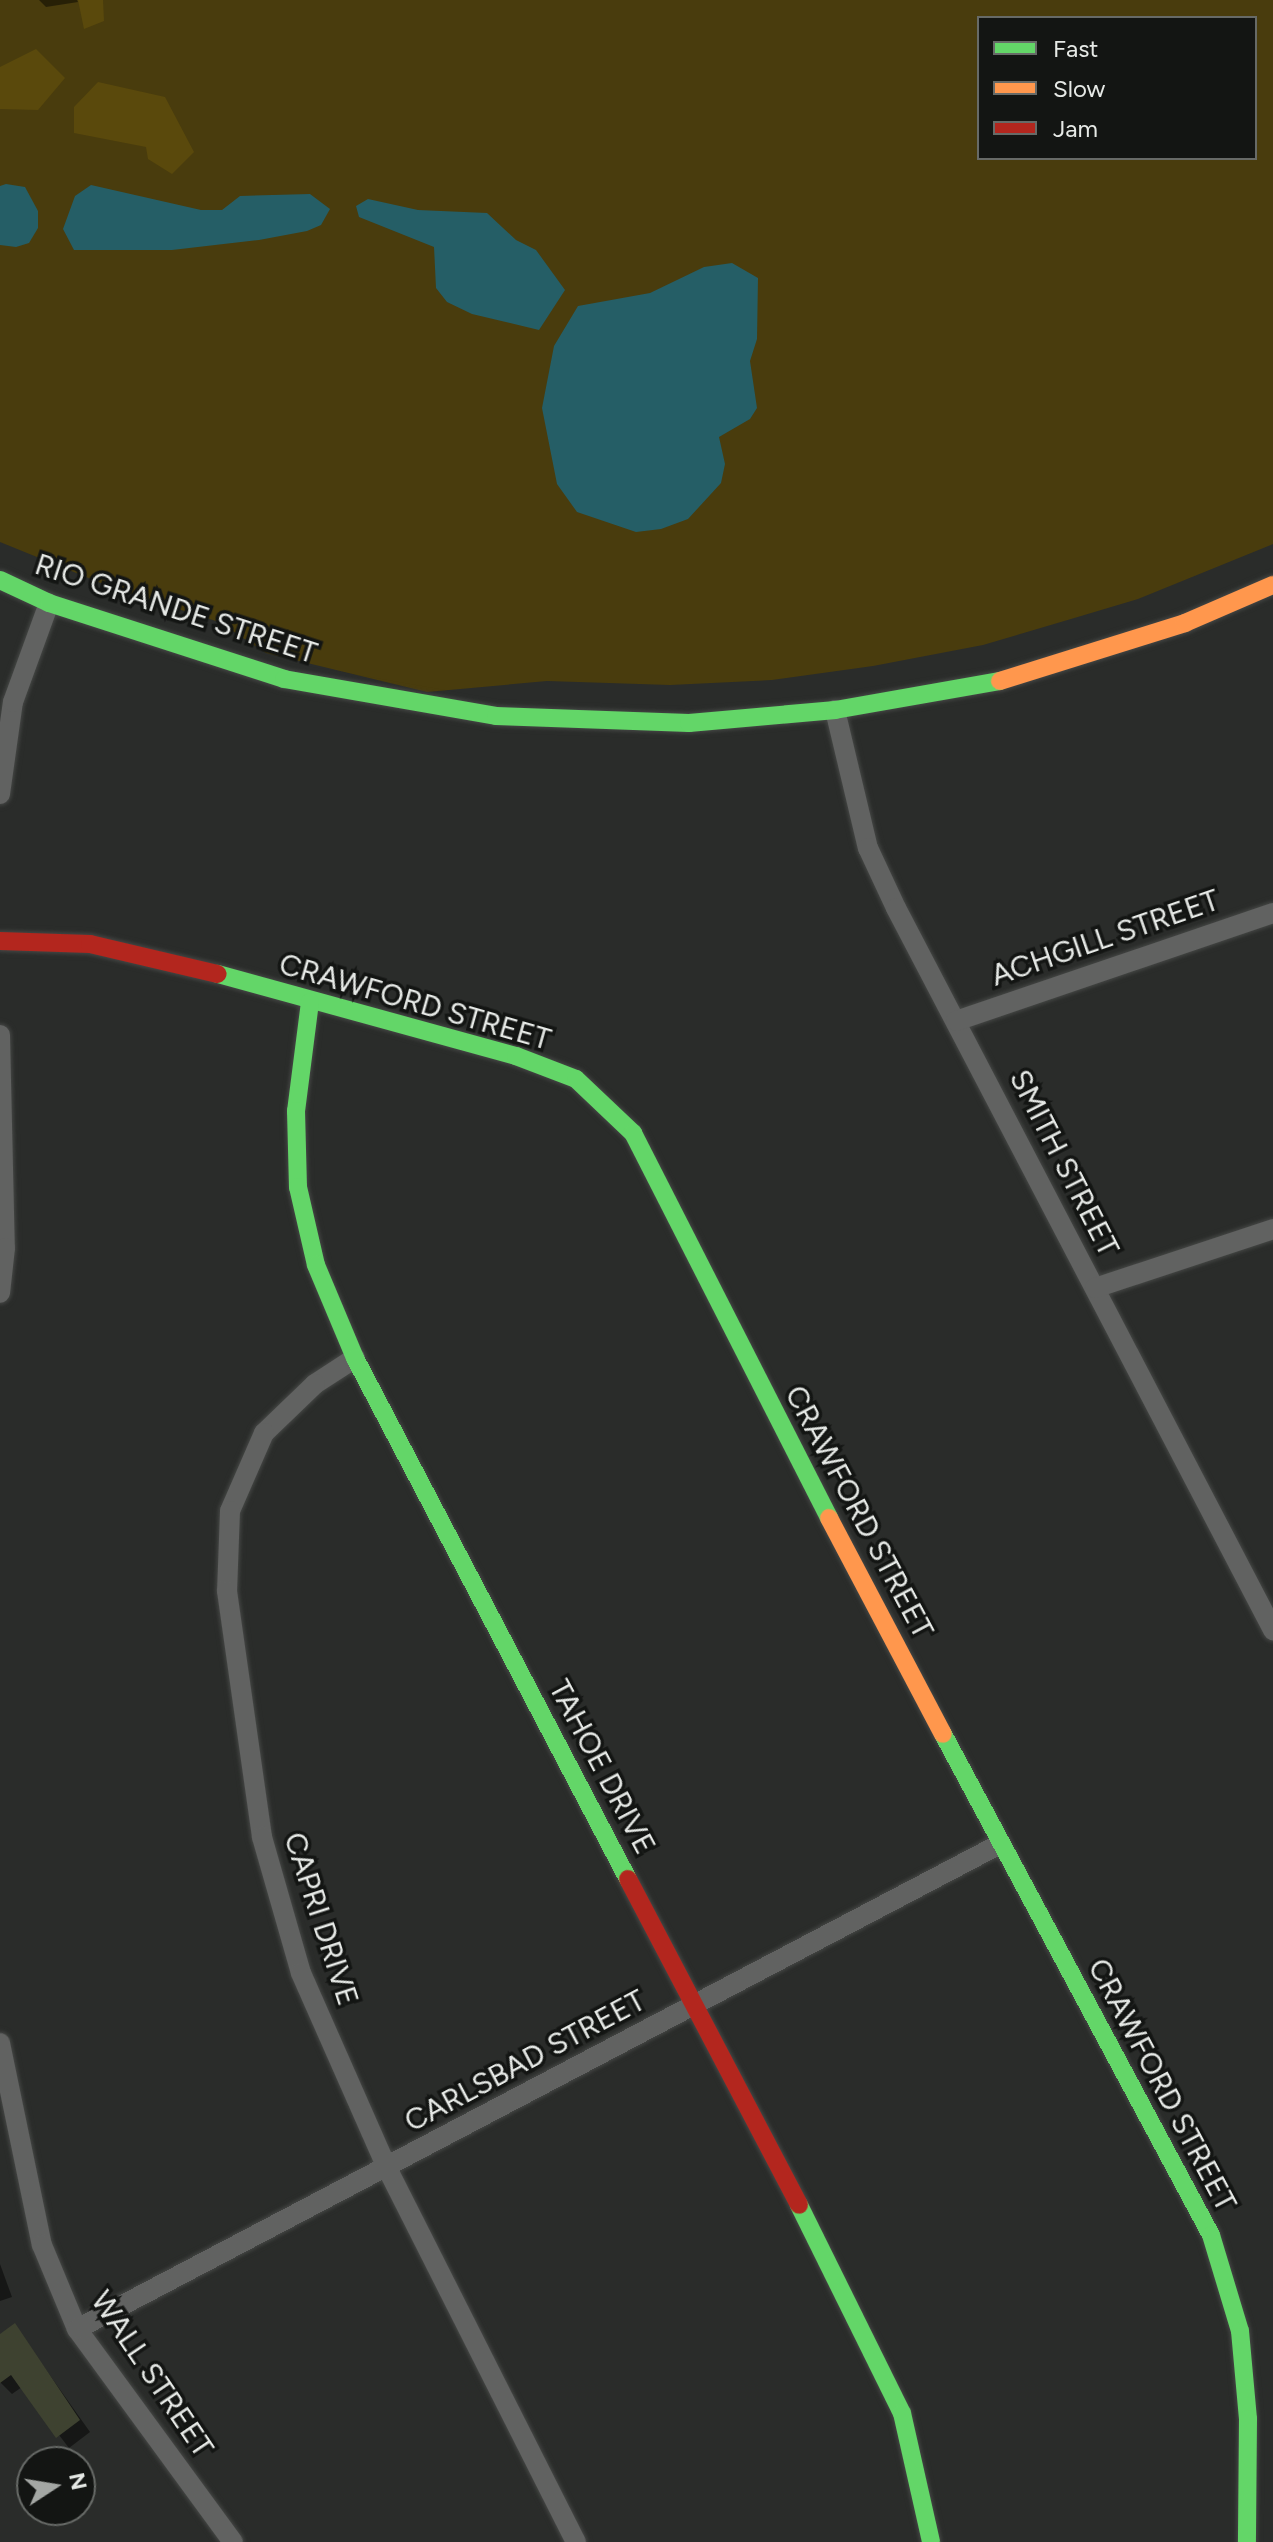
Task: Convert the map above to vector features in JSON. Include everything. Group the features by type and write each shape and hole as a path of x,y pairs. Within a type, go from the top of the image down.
{"street":[{"name":"RIO GRANDE STREET","path":"0,580 49,603 284,679 496,716 689,723 835,710 1029,676 1185,623 1273,585"},
{"path":"0,794 13,702 49,603"},
{"name":"SMITH STREET","path":"835,710 868,848 1273,1630"},
{"name":"ACHGILL STREET","path":"956,1021 1273,913"},
{"name":"CRAWFORD STREET","path":"0,941 90,944 148,955 310,1002 516,1056 576,1079 633,1133 669,1211 1000,1844 1211,2235 1240,2331 1248,2419 1247,2542"},
{"name":"TAHOE DRIVE","path":"310,1002 296,1111 298,1187 316,1265 355,1358 870,2340 902,2413 931,2542"},
{"path":"0,1035 5,1248 0,1293"},
{"path":"1095,1288 1273,1229"},
{"name":"CAPRI DRIVE","path":"355,1358 315,1384 264,1433 230,1511 227,1591 262,1837 301,1973 387,2168 576,2542"},
{"name":"CARLSBAD STREET","path":"77,2329 1000,1844"},
{"name":"WALL STREET","path":"0,2043 42,2245 77,2329 233,2542"}],"shaded area":[{"path":"0,0 1273,0 1273,544 1138,599 983,645 873,666 772,680 670,685 547,681 427,692 266,653 219,622 118,590 0,542"},
{"path":"78,0 103,0 104,21 84,29"},
{"path":"36,49 65,78 38,110 0,109 0,67"},
{"path":"98,82 165,97 194,152 172,174 148,159 146,147 74,133 74,107"}],"water":[{"path":"91,185 201,210 222,210 240,196 310,194 330,209 321,225 307,231 259,240 172,250 74,250 63,229 75,196"},
{"path":"0,186 25,187 38,211 38,228 29,243 16,247 0,245"},
{"path":"368,199 418,210 487,213 516,240 536,250 565,290 539,330 472,314 447,302 436,288 434,247 359,217 356,206"},
{"path":"732,263 758,278 757,339 750,361 757,408 750,419 719,437 725,464 721,483 688,519 661,529 636,532 577,512 557,484 542,408 554,346 578,306 650,293 704,267"}],"building":[{"path":"15,2323 80,2420 56,2438 11,2375 0,2383 0,2334"}],"traffic: fast":[{"path":"0,580 49,603 284,679 496,716 689,723 835,710 1000,681"},
{"path":"218,974 516,1056 576,1079 633,1133 829,1518"},
{"path":"310,1002 296,1111 298,1187 316,1265 355,1358 628,1879"},
{"path":"943,1734 1211,2235 1240,2331 1248,2419 1247,2542"},
{"path":"799,2205 902,2413 931,2542"}],"traffic: slow":[{"path":"1000,681 1185,623 1273,585"},
{"path":"829,1518 943,1734"}],"traffic: jam":[{"path":"0,941 90,944 218,974"},
{"path":"628,1879 799,2205"}]}
